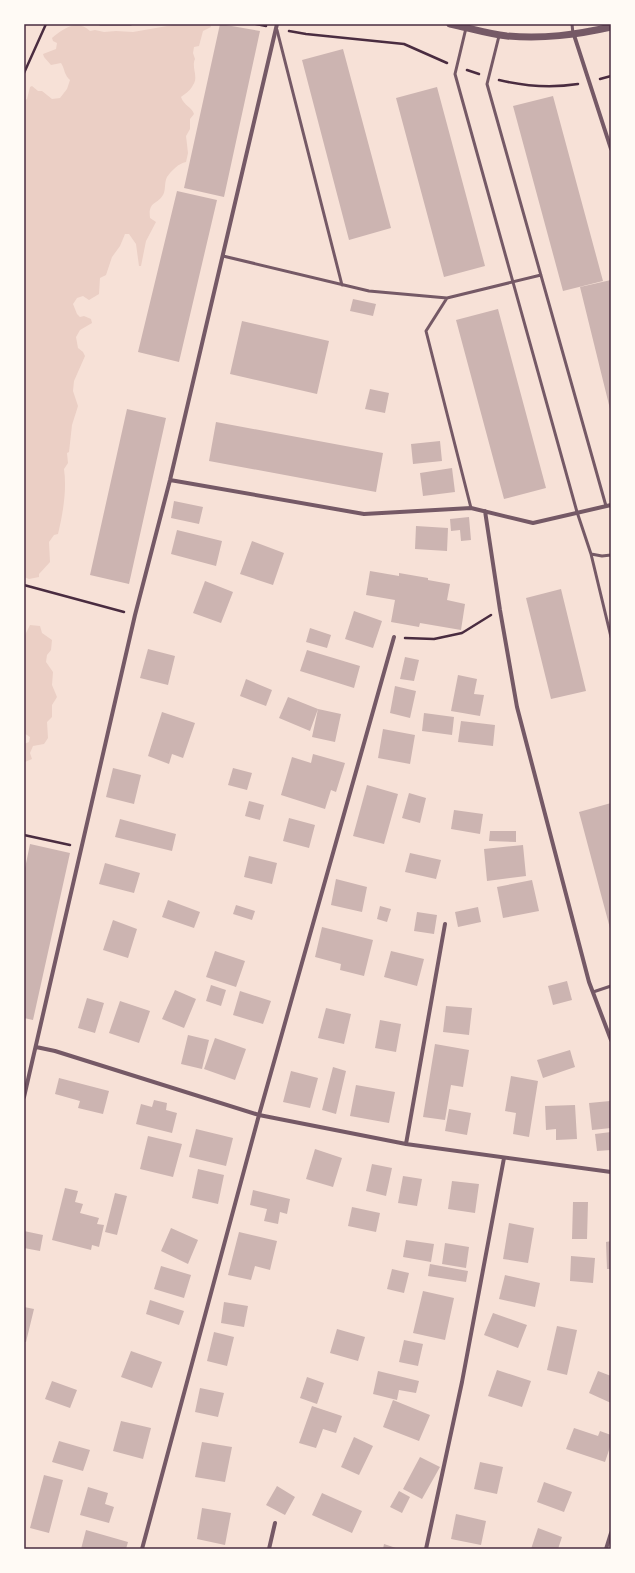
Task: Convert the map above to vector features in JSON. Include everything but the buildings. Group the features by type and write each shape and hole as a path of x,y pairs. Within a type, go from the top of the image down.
{"street":[{"path":"450,24 499,34 535,37 574,35 611,27"},
{"path":"24,1097 134,615 170,480 277,26"},
{"path":"574,35 611,149"},
{"path":"170,480 364,514 471,508 533,523 611,505"},
{"path":"484,511 517,707 589,982 611,1040"},
{"path":"142,1549 258,1115 394,637"},
{"path":"406,1144 445,924"},
{"path":"36,1047 55,1051 258,1115 406,1144 611,1172"},
{"path":"426,1549 462,1382 504,1158"},
{"path":"269,1549 276,1523"},
{"path":"606,1549 611,1533"}],"lane":[{"path":"572,24 574,35"},
{"path":"277,26 342,285"},
{"path":"466,28 455,74 590,554 611,637"},
{"path":"499,34 487,84 606,506"},
{"path":"223,256 369,291 447,298 541,275"},
{"path":"447,298 426,331 471,508"},
{"path":"590,554 602,556 611,555"},
{"path":"593,992 611,986"}],"path":[{"path":"24,72 46,24"},
{"path":"100,24 131,24"},
{"path":"256,24 277,26 306,34 404,44 457,67 530,85 569,86 611,76"},
{"path":"24,585 134,615"},
{"path":"394,637 434,639 462,633 500,610"},
{"path":"24,835 82,847"}],"shaded area":[{"path":"210,24 211,27 203,31 199,46 194,47 195,82 192,87 181,97 194,114 190,119 190,129 186,136 188,153 186,162 178,166 167,177 163,195 150,209 150,218 156,222 146,241 141,266 139,266 136,244 129,234 125,234 120,246 112,257 106,275 100,278 99,294 89,300 83,296 77,298 73,304 77,314 80,317 84,316 91,319 92,323 80,330 76,337 78,348 85,356 74,381 73,391 78,406 72,425 69,452 67,453 68,463 64,469 65,493 63,510 58,534 54,535 49,542 50,562 39,574 39,577 29,579 24,577 24,101 27,99 30,87 32,86 38,91 42,91 52,99 60,98 67,89 70,80 61,63 51,65 43,54 56,49 57,43 53,41 52,38 66,28 75,25 85,27 90,31 133,32 173,25"},
{"path":"30,625 40,626 42,633 52,640 51,650 47,655 46,662 53,672 52,685 57,697 52,705 52,717 47,722 48,738 44,744 33,746 30,753 32,759 25,762 24,744 29,742 30,737 24,733 24,637"}]}
